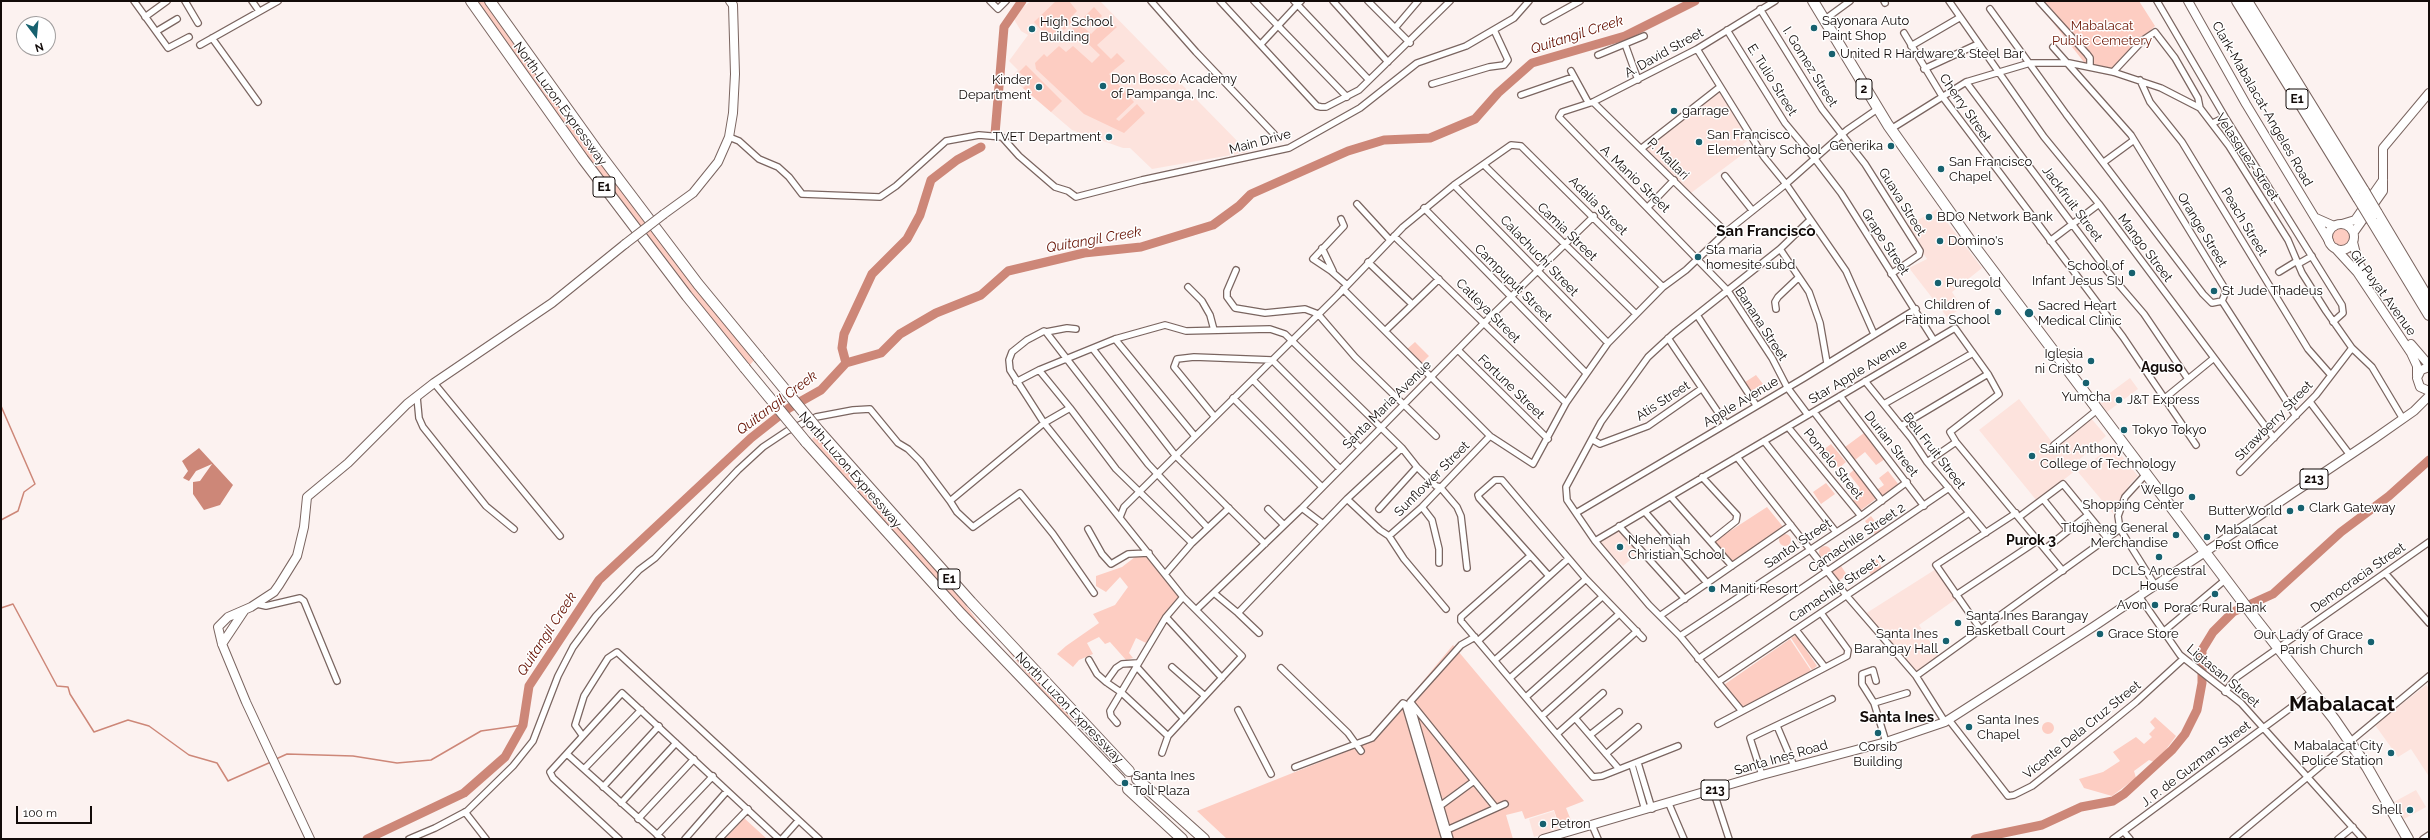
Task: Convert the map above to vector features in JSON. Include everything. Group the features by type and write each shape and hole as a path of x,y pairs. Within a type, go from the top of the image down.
{"highway":[{"name":"North Luzon Expressway","path":"471,1 583,159 745,368 806,442 961,614 1120,780"},
{"name":"North Luzon Expressway","path":"490,1 596,149 684,266 819,431 971,602 1129,771"},
{"name":"2","path":"1813,1 1890,127 1969,239 2206,552 2225,580 2350,741 2408,839"},
{"name":"E1","path":"2237,1 2361,194"},
{"name":"E1","path":"2247,1 2361,194 2429,300"},
{"name":"2","path":"1843,50 1876,110 1885,124 1890,127"},
{"name":"E1","path":"2375,217 2429,315"},
{"path":"1138,779 1204,839"},
{"path":"1128,789 1182,839"}],"main road":[{"name":"Clark-Mabalacat-Angeles Road","path":"2188,1 2270,145 2316,218 2328,241"},
{"path":"310,839 273,762 222,644 218,634 221,622 245,611 274,592 297,556 304,527 307,497 348,463 417,397 434,383 552,303 625,244 692,193 718,162 728,137 733,113 735,74 734,2"},
{"path":"2383,180 2355,220 2338,225 2329,232 2328,241 2335,248 2344,250 2353,242 2354,232 2383,191 2383,180 2383,148 2429,94"},
{"path":"2316,218 2350,227 2354,232"},
{"name":"Gil Puyat Avenue","path":"2353,242 2362,270 2413,347 2429,366"},
{"name":"Gil Puyat Avenue","path":"2335,248 2351,264 2411,353 2417,366 2417,376 2420,387"},
{"path":"2417,376 2421,370 2429,366"},
{"path":"2420,387 2429,391"},
{"path":"2420,387 2422,395 2420,404"},
{"name":"213","path":"1886,742 1947,721 2206,552 2350,455 2403,418 2429,396"},
{"path":"222,644 245,611"},
{"name":"Santa Ines Road","path":"1543,839 1649,810 1762,775 1886,742"}],"street":[{"path":"134,1 169,48 189,37"},
{"path":"145,17 167,1"},
{"path":"185,1 198,23"},
{"path":"252,1 259,11"},
{"path":"200,45 278,1"},
{"path":"990,1 998,9 1006,1"},
{"path":"1151,1 1196,52 1274,134"},
{"path":"1220,1 1317,106 1326,107 1359,90 1410,43 1450,1"},
{"path":"1254,1 1347,97"},
{"path":"1332,1 1388,62"},
{"path":"1368,1 1410,43"},
{"path":"1396,28 1418,1"},
{"name":"Main Drive","path":"728,137 739,141 759,159 778,167 790,176 800,192 807,194 883,196 946,141 978,135 1002,137 1019,156 1055,187 1068,191 1076,197 1142,180 1289,148 1360,108 1417,63 1466,46 1517,16 1529,1"},
{"path":"1544,21 1580,1"},
{"name":"A. David Street","path":"1560,114 1638,80 1698,49 1775,1"},
{"path":"1824,20 1850,1"},
{"name":"Mango Street","path":"1949,1 1996,72 2044,137 2099,204 2274,438"},
{"path":"2039,1 2087,54 2090,58 2090,66"},
{"path":"2156,1 2225,117 2344,308 2343,313 2333,322"},
{"path":"1261,44 1297,2 1369,80"},
{"path":"1990,9 2066,114 2203,294 2212,303 2222,302 2296,416"},
{"name":"I. Gomez Street","path":"1760,10 1822,109 1842,134"},
{"path":"1911,46 1959,18"},
{"path":"157,31 177,19"},
{"path":"1432,84 1489,67 1504,65 1508,60 1494,30"},
{"name":"E. Tulio Street","path":"1727,30 1784,123 1816,159"},
{"path":"2113,72 2143,40 2155,32 2180,65 2198,98 2200,108"},
{"name":"Cherry Street","path":"1904,33 1942,96 2123,337 2196,444"},
{"path":"1598,55 1644,36"},
{"path":"212,38 258,102"},
{"path":"1625,44 1638,80"},
{"path":"1924,68 1978,44"},
{"name":"Orange Street","path":"2054,47 2134,140 2224,287 2226,291 2222,302"},
{"path":"1698,49 1764,157 1786,184 1846,270 1874,334"},
{"name":"Velasquez Street","path":"1890,127 1966,82 2030,63 2069,63 2090,66 2113,72 2140,80 2175,94 2200,108 2213,123 2229,146 2288,240 2298,263 2333,322 2352,348 2372,367 2403,418"},
{"name":"P. Mallari","path":"1521,95 1572,74 1590,102 1642,148 1726,232"},
{"name":"Peach Street","path":"2140,80 2150,102 2182,142 2308,349 2330,374"},
{"name":"Jackfruit Street","path":"1966,82 2073,223 2108,272 2144,314 2188,379"},
{"path":"1642,148 1720,87"},
{"path":"1322,248 1334,272 1345,287 1385,331 1490,436 1533,464 1548,439 1566,403 1608,342 1663,287 1686,270 1726,232 1816,159 1842,134 1876,110"},
{"name":"A. Manio Street","path":"1560,114 1562,121 1603,164 1698,258"},
{"path":"2213,123 2225,117"},
{"name":"Guava Street","path":"1842,134 1891,202 1920,251 1919,255 1891,274"},
{"path":"2104,162 2134,140"},
{"name":"Adalia Street","path":"1484,165 1514,145 1521,146 1594,216 1663,287"},
{"name":"Grape Street","path":"1816,159 1841,193 1891,274 1916,309 1934,339"},
{"path":"1120,518 1124,507 1194,435 1253,380 1392,238 1424,208 1454,185 1484,165"},
{"name":"Camia Street","path":"1484,165 1636,314"},
{"path":"1725,176 1752,210"},
{"path":"1648,207 1674,180"},
{"name":"Calachuchi Street","path":"1454,185 1608,342"},
{"name":"Catleya Street","path":"1357,204 1392,238 1439,279 1566,403"},
{"path":"2050,241 2099,204"},
{"name":"Campuput Street","path":"1424,208 1586,373"},
{"name":"Santa Maria Avenue","path":"1196,610 1302,508 1484,323 1594,216"},
{"path":"1334,272 1313,259 1344,226 1341,219"},
{"path":"1741,710 1680,636 1661,615 1649,605 1595,541 1567,500 1566,487 1593,440 1601,422 1648,357 1668,338 1780,250 1810,220"},
{"path":"1780,250 1809,292 1814,306 1827,363"},
{"path":"2279,272 2312,256"},
{"name":"Banana Street","path":"1698,258 1728,291 1772,358 1787,387 1808,415"},
{"path":"1368,262 1412,304"},
{"path":"1236,270 1227,290 1226,297 1235,308 1265,313 1305,309 1318,314 1355,357 1436,436"},
{"path":"1776,309 1776,299 1798,278"},
{"path":"1385,331 1439,279"},
{"path":"1188,287 1202,301 1210,315 1214,330"},
{"name":"Apple Avenue","path":"1576,513 1916,309"},
{"path":"1698,315 1756,404"},
{"path":"1016,382 1066,358 1093,349 1115,339 1165,325 1179,330 1270,329 1285,334 1290,341 1402,448 1417,468 1436,486 1440,486 1457,507 1461,516 1467,568"},
{"path":"1076,329 1067,328 1046,332 1044,331 1027,340 1012,352 1009,365 1016,382 1044,423 1184,597 1242,656 1168,736 1162,753"},
{"name":"Star Apple Avenue","path":"1595,541 1814,412 1952,328 1958,329 1998,390 1998,396 1950,432 1956,442"},
{"path":"1046,332 1148,464 1208,528"},
{"path":"1668,338 1726,424"},
{"path":"1115,339 1194,435"},
{"name":"Strawberry Street","path":"2240,472 2310,402 2330,374 2352,348"},
{"path":"1093,349 1175,455 1265,544"},
{"name":"Fortune Street","path":"1458,350 1548,439"},
{"path":"1884,404 1973,353"},
{"path":"1214,416 1174,367 1177,358 1202,357 1272,360 1360,448"},
{"path":"2165,398 2214,358"},
{"path":"1039,370 1116,469 1192,544"},
{"path":"1901,426 1988,374"},
{"path":"1253,380 1340,469"},
{"name":"Bell Fruit Street","path":"1865,381 1901,426 1927,462 1986,533"},
{"path":"434,383 560,536"},
{"name":"Atis Street","path":"1593,440 1600,444 1648,426 1701,389"},
{"name":"Durian Street","path":"1840,396 1924,506"},
{"path":"417,397 419,418 423,427 486,506 514,529"},
{"path":"1233,398 1322,487"},
{"path":"2310,402 2350,455"},
{"path":"950,501 1044,423 1070,408"},
{"path":"409,839 436,828 465,812 513,766 533,741 561,670 573,647 596,616 639,570 655,558 738,470 763,447 787,430 816,417 853,410 870,409 898,442 920,460 957,512 973,527 1020,493 1058,540 1094,593"},
{"path":"2054,445 2098,410"},
{"path":"1814,412 1882,501"},
{"name":"Pomelo Street","path":"1788,427 1861,516"},
{"name":"Sunflower Street","path":"1388,536 1422,507 1440,486 1490,436"},
{"path":"1764,441 1836,532"},
{"path":"1927,462 1956,442 2063,571"},
{"path":"1238,613 1347,498 1402,448"},
{"path":"1737,457 1829,571 1846,595 1916,676 1947,721"},
{"path":"1379,509 1417,468"},
{"path":"2146,474 2132,488 2122,504 2118,516 2120,529 2155,585"},
{"path":"1702,477 1737,515 1736,521 1711,541"},
{"path":"1549,576 1478,496 1495,480 1502,480 1568,559 1643,638"},
{"name":"Santol Street","path":"1680,636 1861,516 1907,482"},
{"path":"1981,630 1936,565 1986,533 2043,500 2063,484 2108,539"},
{"name":"Camachile Street 2","path":"1698,659 1949,488"},
{"path":"1671,497 1732,566"},
{"path":"1347,498 1388,536 1404,560 1446,609"},
{"path":"2043,500 2068,530"},
{"path":"1112,507 1124,507"},
{"path":"1422,507 1432,520 1439,549 1439,563"},
{"path":"1166,573 1192,544 1229,508"},
{"path":"1302,508 1323,524"},
{"path":"1268,509 1284,525"},
{"path":"1645,512 1708,584"},
{"name":"Camachile Street 1","path":"1718,682 1969,513"},
{"path":"2044,549 2088,515"},
{"path":"1661,615 1708,584 1791,525"},
{"path":"1619,526 1685,599"},
{"path":"1088,529 1102,554 1111,564 1128,554 1149,553"},
{"path":"1916,676 2120,529"},
{"path":"1956,595 2037,541"},
{"name":"Democracia Street","path":"2225,692 2237,677 2429,542"},
{"path":"1530,556 1461,617 1461,621 1593,777 1602,776 1619,770 1678,746"},
{"path":"1410,702 1461,645 1477,639 1568,559"},
{"path":"2385,573 2429,622"},
{"path":"1495,660 1586,579"},
{"path":"2163,632 2225,580"},
{"path":"1214,593 1238,613 1259,634"},
{"path":"1510,678 1602,596"},
{"name":"Ligtasan Street","path":"2139,596 2163,632 2183,658 2217,686 2233,696 2264,727 2363,839"},
{"path":"1117,723 1110,714 1137,664 1166,617 1184,597"},
{"path":"257,604 266,606 300,598 304,601 337,681"},
{"path":"1718,724 1741,710 1824,666 1847,656 1848,652 1821,613"},
{"path":"1526,697 1619,614"},
{"path":"1166,617 1222,678"},
{"path":"1796,630 1824,666"},
{"path":"1542,716 1637,631"},
{"path":"582,735 575,725 584,696 608,658 617,652 819,839"},
{"name":"Vicente Dela Cruz Street","path":"1947,721 2008,796 2014,795 2032,786 2066,759 2136,702 2183,658"},
{"path":"1089,660 1097,674 1122,693 1168,736"},
{"path":"1106,682 1122,664 1137,664 1184,719"},
{"path":"1172,666 1205,696"},
{"path":"1281,668 1358,744 1361,751"},
{"path":"1876,681 1873,670 1862,674 1861,679 1874,703 1886,742"},
{"path":"2233,839 2429,676"},
{"name":"J. P. de Guzman Street","path":"2113,839 2312,692"},
{"path":"619,839 550,775 550,772 620,693 659,726 779,839"},
{"path":"1557,734 1603,693"},
{"path":"1874,703 1908,693"},
{"path":"1762,775 1750,738 1832,699"},
{"path":"1410,702 1496,808"},
{"path":"1410,702 1450,839"},
{"path":"1295,767 1372,738 1403,703 1405,704 1446,839"},
{"path":"584,769 641,710"},
{"path":"1238,710 1271,774"},
{"path":"1590,735 1618,712"},
{"path":"1575,718 1619,770"},
{"path":"603,787 659,726"},
{"path":"1777,726 1794,766"},
{"path":"1606,754 1638,727"},
{"path":"621,803 676,742"},
{"path":"567,754 659,837 713,776"},
{"path":"638,819 694,759"},
{"path":"1635,764 1649,810"},
{"path":"1440,806 1474,781"},
{"path":"1713,790 1728,839"},
{"path":"685,839 727,791"},
{"path":"1447,830 1505,804"},
{"path":"1669,804 1684,839"},
{"path":"718,839 748,809"},
{"path":"465,812 486,839"},
{"path":"782,839 798,821"},
{"path":"1592,825 1598,839"},
{"path":"2338,839 2353,827"},
{"path":"2124,832 2130,839"},
{"path":"2423,839 2429,835"}],"shaded area":[{"name":"Don Bosco Academy of Pampanga, Inc.","path":"1031,1 1100,1 1248,152 1152,169 1130,148 1123,148 1072,130 1018,84 1013,75 1018,70 1009,61 1028,35 1021,31 1012,16"},
{"name":"San Francisco Elementary School","path":"1719,91 1749,140 1743,144 1747,151 1691,193 1645,148"},
{"path":"1937,209 1982,268 1952,292 1962,308 1947,317 1909,268 1927,259 1906,227"},
{"path":"2130,378 2138,389 2107,412 2099,401"},
{"name":"Saint Anthony College of Technology","path":"2019,399 2055,446 2090,417 2106,436 2072,466 2076,470 2037,501 1979,430"},
{"path":"2113,445 2138,476 2130,484 2120,502 2116,517 2078,472"},
{"path":"199,448 233,485 220,505 204,510 193,494 193,482 200,481 212,464 196,471 189,481 183,478 188,471 182,461"},
{"name":"Nehemiah Christian School","path":"1619,529 1640,552 1623,566 1600,542"},
{"path":"1936,569 1956,599 1919,625 1939,655 1914,673 1865,614"},
{"path":"2426,685 2429,688 2428,775 2411,749 2398,757 2375,725"},
{"path":"2416,790 2426,807 2404,819 2394,802"},
{"path":"1554,811 1559,830 1534,837 1529,819"}],"green space":[{"path":"476,1 486,1 579,134 645,223 639,228"},
{"path":"1056,1 1069,1 1077,11 1071,17 1074,20 1064,30 1061,27 1049,38 1034,22"},
{"name":"Mabalacat Public Cemetery","path":"2036,1 2139,1 2155,26 2107,75 2087,66"},
{"path":"1094,7 1102,16 1089,27 1083,18"},
{"path":"1106,19 1117,27 1097,45 1111,59 1117,53 1125,61 1109,74 1134,102 1116,119 1119,121 1137,104 1145,113 1124,133 1084,114 1036,69 1035,63 1044,54 1047,57 1059,46 1066,52 1073,46 1092,63 1100,55 1078,34 1072,39 1067,33 1079,23 1091,34"},
{"path":"1026,65 1062,101 1051,112 1023,88 1030,82 1019,72"},
{"path":"2337,228 2345,228 2350,233 2348,244 2345,246 2337,246 2332,241 2332,233"},
{"path":"650,229 755,359 750,365 643,234"},
{"path":"1415,342 1429,356 1421,364 1406,350"},
{"path":"1756,375 1763,384 1745,395 1739,386"},
{"path":"818,433 954,590 990,637 959,607 839,472 812,439"},
{"path":"1864,433 1885,459 1876,465 1865,452 1855,460 1845,447"},
{"path":"1831,444 1846,462 1839,468 1823,450"},
{"path":"1855,469 1877,498 1860,511 1852,501 1855,499 1852,495 1860,488 1849,474"},
{"path":"1888,471 1899,485 1881,498 1875,491 1884,485 1879,478"},
{"path":"1826,483 1835,494 1821,504 1813,492"},
{"path":"1767,507 1784,528 1729,566 1710,544"},
{"path":"1871,516 1882,531 1876,536 1865,521"},
{"path":"1783,534 1787,534 1791,540 1787,546 1783,546 1779,542 1779,538"},
{"path":"1823,546 1827,546 1831,552 1827,558 1823,558 1819,554 1819,550"},
{"path":"1135,557 1149,557 1180,595 1146,643 1136,638 1129,653 1133,658 1126,660 1110,642 1105,644 1099,637 1087,643 1093,654 1079,660 1073,667 1057,654 1099,623 1093,614 1115,605 1128,587 1120,577 1106,592 1096,586 1096,576 1122,567"},
{"path":"1877,559 1882,568 1871,575 1866,566"},
{"path":"1841,566 1847,575 1838,581 1832,572"},
{"path":"1796,635 1817,666 1812,670 1791,638"},
{"path":"1790,639 1812,672 1737,711 1718,689"},
{"path":"1453,645 1584,801 1566,808 1574,828 1561,831 1554,810 1525,819 1522,811 1506,815 1513,839 1227,839 1197,811 1373,741"},
{"path":"1010,647 1066,704 1076,722 1064,715 1046,697 1007,649"},
{"path":"2155,717 2176,736 2156,763 2149,760 2134,771 2136,778 2112,796 2084,788 2079,779 2103,772 2120,761 2113,752 2136,737 2144,744 2152,737 2149,734 2155,728 2150,722"},
{"path":"2046,722 2050,722 2054,728 2050,734 2046,734 2042,730 2042,726"},
{"path":"744,818 767,839 725,839"}],"waterway":[{"path":"995,134 1004,27 1022,1"},
{"name":"Quitangil Creek","path":"367,839 464,793 505,757 523,725 529,686 599,580 751,438 789,408 821,390 846,363 881,353 900,334 936,313 981,295 1008,271 1084,253 1141,247 1213,225 1239,206 1251,194 1348,151 1384,140 1430,138 1475,119 1498,93 1532,63 1625,36 1695,1"},
{"path":"846,363 842,348 844,334 872,274 907,239 920,215 931,180 957,160 981,147"},
{"path":"1,406 35,484 24,492 18,511 1,520"},
{"path":"1975,839 2042,825 2081,807 2113,801 2124,794 2172,750 2185,734 2197,710 2202,683 2202,650 2213,632 2233,612 2273,594 2341,532 2389,496 2429,460"},
{"path":"1,608 13,604 57,686 68,687 70,694 94,732 128,720 149,726 189,755 217,763 228,781 271,762"},
{"path":"276,759 287,754 353,756 397,763 431,760 481,731 523,725"}],"place":[{"name":"Sayonara Auto Paint Shop","path":"1814,28"},
{"name":"High School Building","path":"1032,29"},
{"name":"United R Hardware & Steel Bar","path":"1832,54"},
{"name":"Don Bosco Academy of Pampanga, Inc.","path":"1103,86"},
{"name":"Kinder Department","path":"1039,87"},
{"name":"garrage","path":"1674,111"},
{"name":"TVET Department","path":"1109,137"},
{"name":"San Francisco Elementary School","path":"1699,142"},
{"name":"Generika","path":"1891,146"},
{"name":"San Francisco Chapel","path":"1941,169"},
{"name":"BDO Network Bank","path":"1929,217"},
{"name":"Domino's","path":"1940,241"},
{"name":"Sta maria homesite subd","path":"1698,257"},
{"name":"School of Infant Jesus SIJ","path":"2132,273"},
{"name":"Puregold","path":"1938,283"},
{"name":"St Jude Thadeus","path":"2214,291"},
{"name":"Children of Fatima School","path":"1998,312"},
{"name":"Sacred Heart Medical Clinic","path":"2029,313"},
{"name":"Iglesia ni Cristo","path":"2091,361"},
{"name":"Yumcha","path":"2086,383"},
{"name":"J&T Express","path":"2119,400"},
{"name":"Tokyo Tokyo","path":"2124,430"},
{"name":"Saint Anthony College of Technology","path":"2032,456"},
{"name":"Wellgo Shopping Center","path":"2192,497"},
{"name":"Clark Gateway","path":"2301,508"},
{"name":"ButterWorld","path":"2290,511"},
{"name":"Titojheng General Merchandise","path":"2176,535"},
{"name":"Mabalacat Post Office","path":"2207,537"},
{"name":"Nehemiah Christian School","path":"1620,547"},
{"name":"DCLS Ancestral House","path":"2159,557"},
{"name":"Maniti Resort","path":"1712,589"},
{"name":"Porac Rural Bank","path":"2215,594"},
{"name":"Avon","path":"2155,605"},
{"name":"Santa Ines Barangay Basketball Court","path":"1958,623"},
{"name":"Grace Store","path":"2100,634"},
{"name":"Santa Ines Barangay Hall","path":"1946,641"},
{"name":"Our Lady of Grace Parish Church","path":"2371,642"},
{"name":"Santa Ines Chapel","path":"1969,727"},
{"name":"Corsib Building","path":"1878,733"},
{"name":"Mabalacat City Police Station","path":"2391,753"},
{"name":"Santa Ines Toll Plaza","path":"1125,783"},
{"name":"Shell","path":"2410,810"},
{"name":"Petron","path":"1543,824"}],"district":[{"name":"San Francisco","path":"1766,231"},
{"name":"Aguso","path":"2162,368"},
{"name":"Purok 3","path":"2031,541"},
{"name":"Mabalacat","path":"2342,705"},
{"name":"Santa Ines","path":"1897,717"}]}
